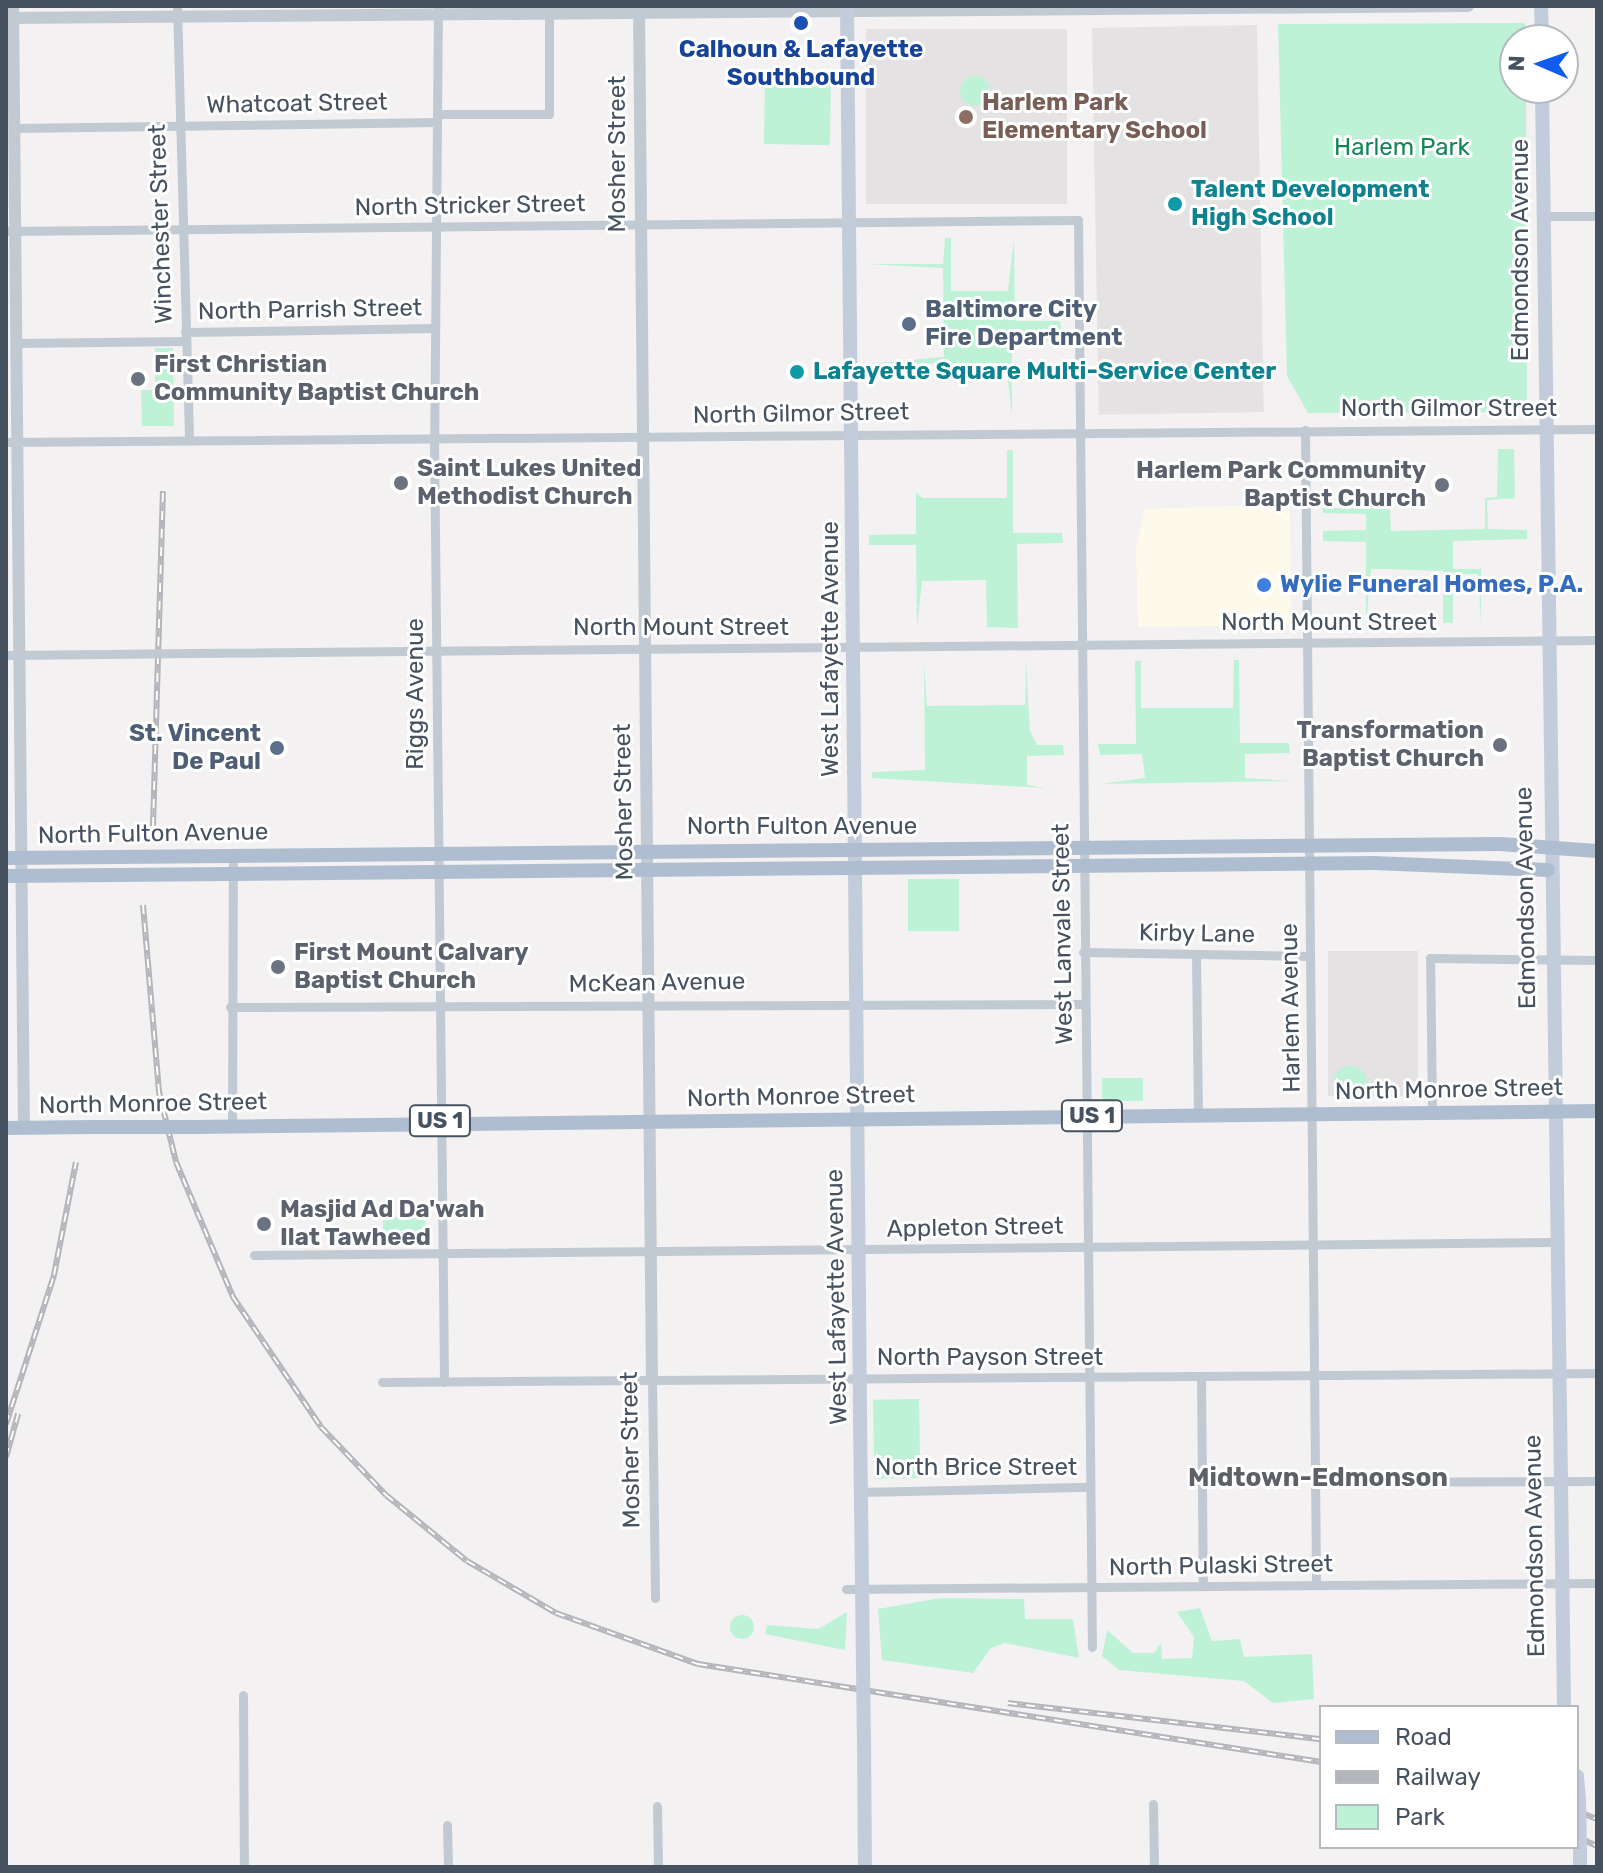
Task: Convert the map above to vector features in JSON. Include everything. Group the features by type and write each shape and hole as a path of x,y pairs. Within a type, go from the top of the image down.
{"main road":[{"name":"West Lafayette Avenue","path":"847,8 865,1867"},
{"name":"Edmondson Avenue","path":"1542,104 1554,1374 1557,1583 1564,1705"},
{"name":"North Fulton Avenue","path":"6,858 1309,845 1597,851"},
{"name":"North Fulton Avenue","path":"6,876 1309,863 1548,870"},
{"name":"North Monroe Street","path":"6,1128 1597,1111"},
{"path":"1579,1801 1580,1867"}],"street":[{"path":"24,1128 22,857 12,655 12,442 16,343 11,230 14,128 11,14 1468,6"},
{"name":"Mosher Street","path":"639,9 655,1598"},
{"name":"Riggs Avenue","path":"438,10 434,438 444,1382"},
{"name":"Whatcoat Street","path":"14,128 549,114 549,10"},
{"name":"Winchester Street","path":"177,11 189,440"},
{"path":"1543,216 1597,216"},
{"name":"North Stricker Street","path":"11,230 1078,220"},
{"name":"West Lanvale Street","path":"1078,220 1092,1647"},
{"name":"North Parrish Street","path":"16,343 435,328"},
{"name":"North Gilmor Street","path":"12,442 1597,429"},
{"name":"Harlem Avenue","path":"1305,430 1316,1585"},
{"name":"North Mount Street","path":"12,655 1597,640"},
{"path":"232,1126 230,1007 233,855"},
{"name":"Kirby Lane","path":"1083,952 1310,956"},
{"path":"1196,954 1198,1114"},
{"path":"1432,1112 1430,958 1597,960"},
{"name":"McKean Avenue","path":"230,1007 648,1003 1084,1004"},
{"name":"Appleton Street","path":"254,1255 1553,1242"},
{"name":"North Payson Street","path":"382,1382 1597,1373"},
{"path":"1201,1376 1203,1586"},
{"path":"1315,1482 1597,1481"},
{"name":"North Brice Street","path":"863,1589 861,1489 1090,1487"},
{"name":"North Pulaski Street","path":"846,1589 1597,1583"},
{"path":"243,1695 244,1867"},
{"path":"1153,1804 1154,1867"},
{"path":"657,1806 658,1867"},
{"path":"447,1825 448,1867"}],"shaded area":[{"name":"Talent Development High School","path":"1257,25 1264,412 1099,415 1092,28"},
{"name":"Harlem Park Elementary School","path":"866,29 1067,29 1067,204 866,204"},
{"path":"1290,504 1291,625 1138,627 1136,547 1145,509"},
{"path":"1328,951 1418,951 1418,1096 1328,1096"}],"green space":[{"name":"Harlem Park","path":"1525,23 1499,24 1499,104 1526,104 1527,412 1308,413 1287,376 1278,24"},
{"path":"975,76 986,80 990,91 986,102 975,106 964,102 960,91 964,80"},
{"path":"765,79 831,80 830,145 764,144"},
{"path":"945,238 951,238 951,291 1008,291 1014,238 1015,321 1060,321 1063,340 1031,341 1031,332 1012,331 1012,416 1006,363 867,364 944,357 943,268 866,264 943,264"},
{"path":"155,348 173,348 174,426 142,426 141,390 155,390"},
{"path":"1498,449 1514,449 1515,498 1487,500 1488,529 1527,530 1527,539 1453,541 1453,569 1481,569 1481,623 1478,574 1453,574 1453,623 1443,623 1443,571 1371,569 1366,624 1366,542 1323,541 1323,531 1366,530 1366,514 1323,513 1322,508 1390,508 1391,531 1485,529 1485,498 1497,497"},
{"path":"1007,450 1013,450 1013,533 1062,533 1063,543 1017,544 1018,628 987,627 986,580 922,581 917,628 916,545 869,545 869,535 916,534 916,492 922,498 1007,498"},
{"path":"1234,660 1239,660 1240,743 1289,743 1290,753 1245,754 1245,778 1290,781 1100,784 1145,778 1142,754 1100,755 1098,744 1136,744 1135,661 1141,661 1141,708 1233,708"},
{"path":"1026,662 1030,731 1037,745 1063,745 1064,755 1027,756 1027,785 1046,788 872,778 872,772 925,770 924,663 927,706 1025,705"},
{"path":"908,879 959,879 959,931 908,931"},
{"path":"1350,1066 1362,1071 1367,1083 1362,1095 1350,1100 1338,1095 1333,1083 1338,1071"},
{"path":"1102,1078 1143,1078 1143,1101 1102,1101"},
{"path":"383,1217 425,1217 425,1239 383,1239"},
{"path":"919,1399 920,1478 874,1479 873,1400"},
{"path":"941,1598 1024,1599 1025,1619 1073,1619 1079,1658 1005,1643 991,1648 973,1673 882,1660 878,1609"},
{"path":"1200,1608 1212,1641 1240,1639 1244,1657 1312,1654 1314,1699 1273,1703 1244,1681 1119,1670 1102,1656 1107,1630 1133,1653 1154,1653 1161,1643 1162,1659 1192,1658 1194,1637 1177,1612"},
{"path":"847,1612 845,1650 765,1634 767,1625 818,1629"},
{"path":"742,1615 753,1622 754,1627 747,1638 742,1639 731,1632 730,1627 737,1616"}],"railway":[{"path":"153,826 163,491"},
{"path":"143,905 159,1092 176,1162 233,1297 321,1427 386,1495 467,1561 556,1613 698,1664 1319,1762"},
{"path":"6,1424 54,1275 76,1162"},
{"path":"6,1457 18,1414"},
{"path":"1008,1703 1319,1739"},
{"path":"1579,1812 1597,1819"},
{"path":"1579,1838 1597,1846"}],"place":[{"name":"Calhoun & Lafayette Southbound","path":"801,23"},
{"name":"Harlem Park Elementary School","path":"966,117"},
{"name":"Talent Development High School","path":"1175,204"},
{"name":"Baltimore City Fire Department","path":"909,324"},
{"name":"Lafayette Square Multi-Service Center","path":"797,372"},
{"name":"First Christian Community Baptist Church","path":"138,379"},
{"name":"Saint Lukes United Methodist Church","path":"401,483"},
{"name":"Harlem Park Community Baptist Church","path":"1442,485"},
{"name":"Wylie Funeral Homes, P.A.","path":"1264,585"},
{"name":"Transformation Baptist Church","path":"1500,745"},
{"name":"St. Vincent De Paul","path":"277,748"},
{"name":"First Mount Calvary Baptist Church","path":"278,967"},
{"name":"Masjid Ad Da'wah Ilat Tawheed","path":"264,1224"}],"district":[{"name":"Midtown-Edmonson","path":"1318,1478"}]}
